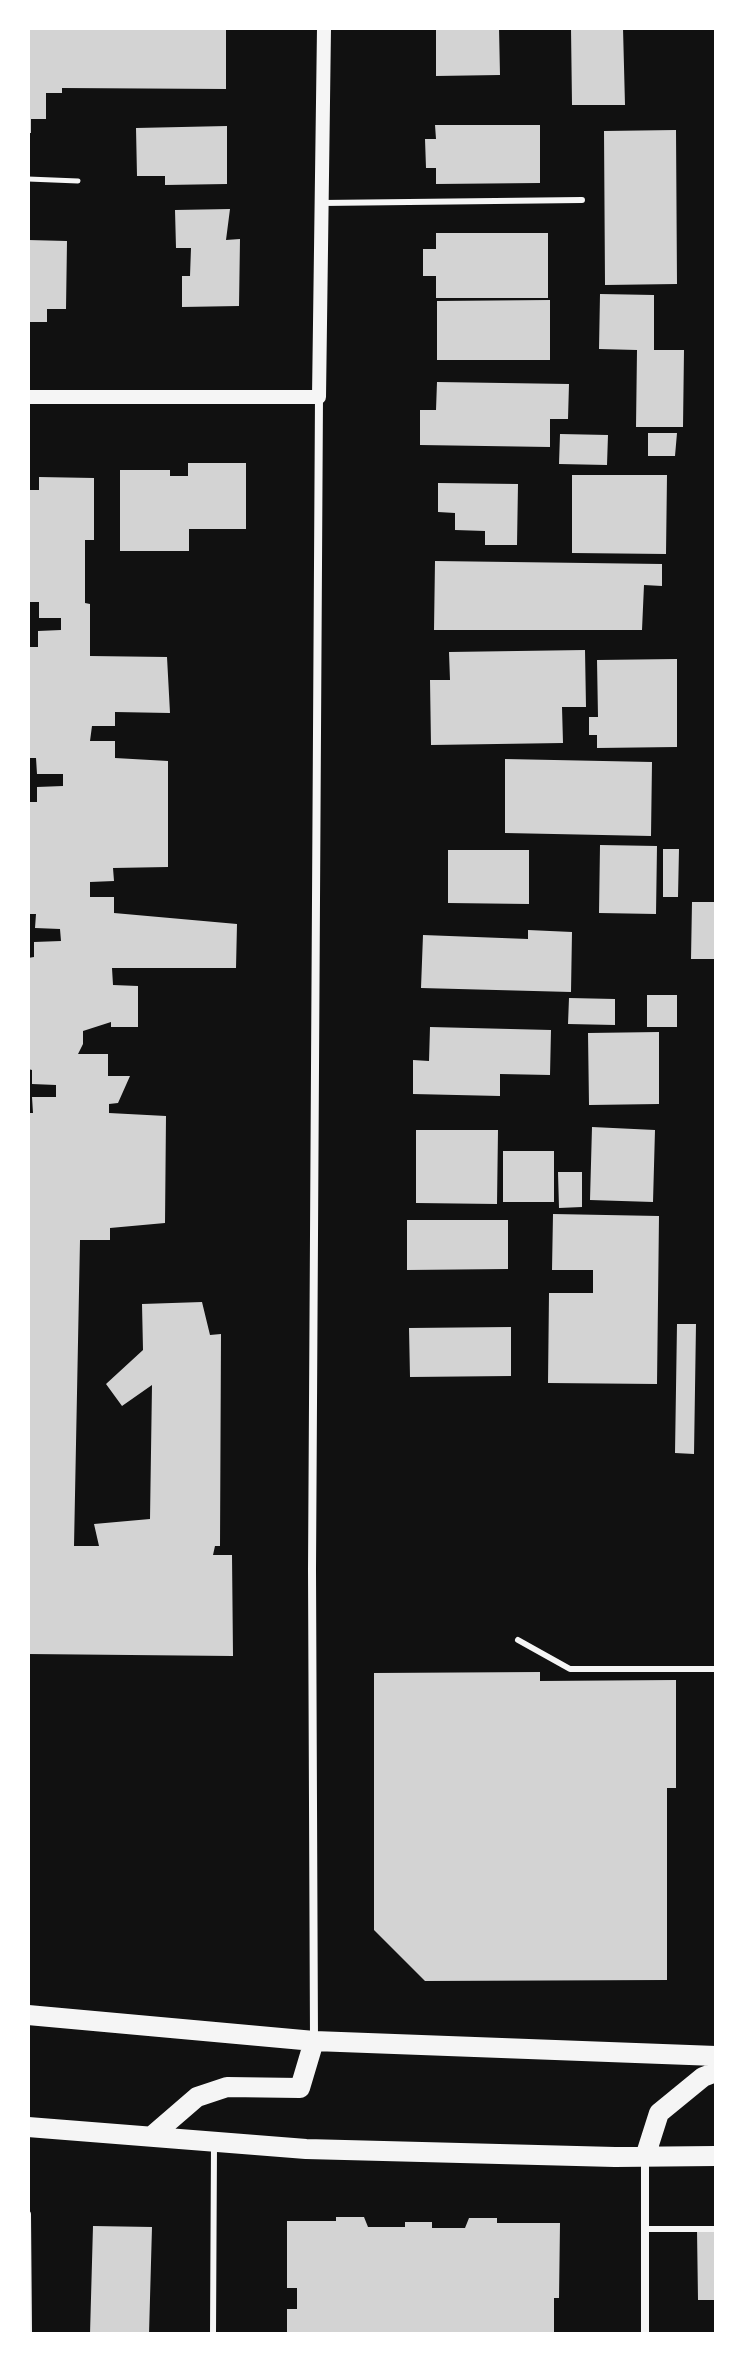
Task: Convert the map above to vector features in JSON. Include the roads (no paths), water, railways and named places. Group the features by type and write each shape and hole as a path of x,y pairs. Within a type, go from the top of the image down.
{"main road":[{"path":"28,2015 314,2041 716,2056"},
{"path":"153,2135 197,2097 227,2087 300,2088 314,2041"},
{"path":"645,2157 659,2113 703,2077 716,2072"},
{"path":"28,2127 321,2149 716,2156"}],"street":[{"path":"314,2041 312,1568 324,28"},
{"path":"28,397 319,397"},
{"path":"645,2157 645,2334"}],"lane":[{"path":"322,203 582,200"},
{"path":"518,1640 570,1669 716,1669"},
{"path":"213,2334 214,2141"},
{"path":"28,2214 29,2334"},
{"path":"645,2229 716,2229"}]}
